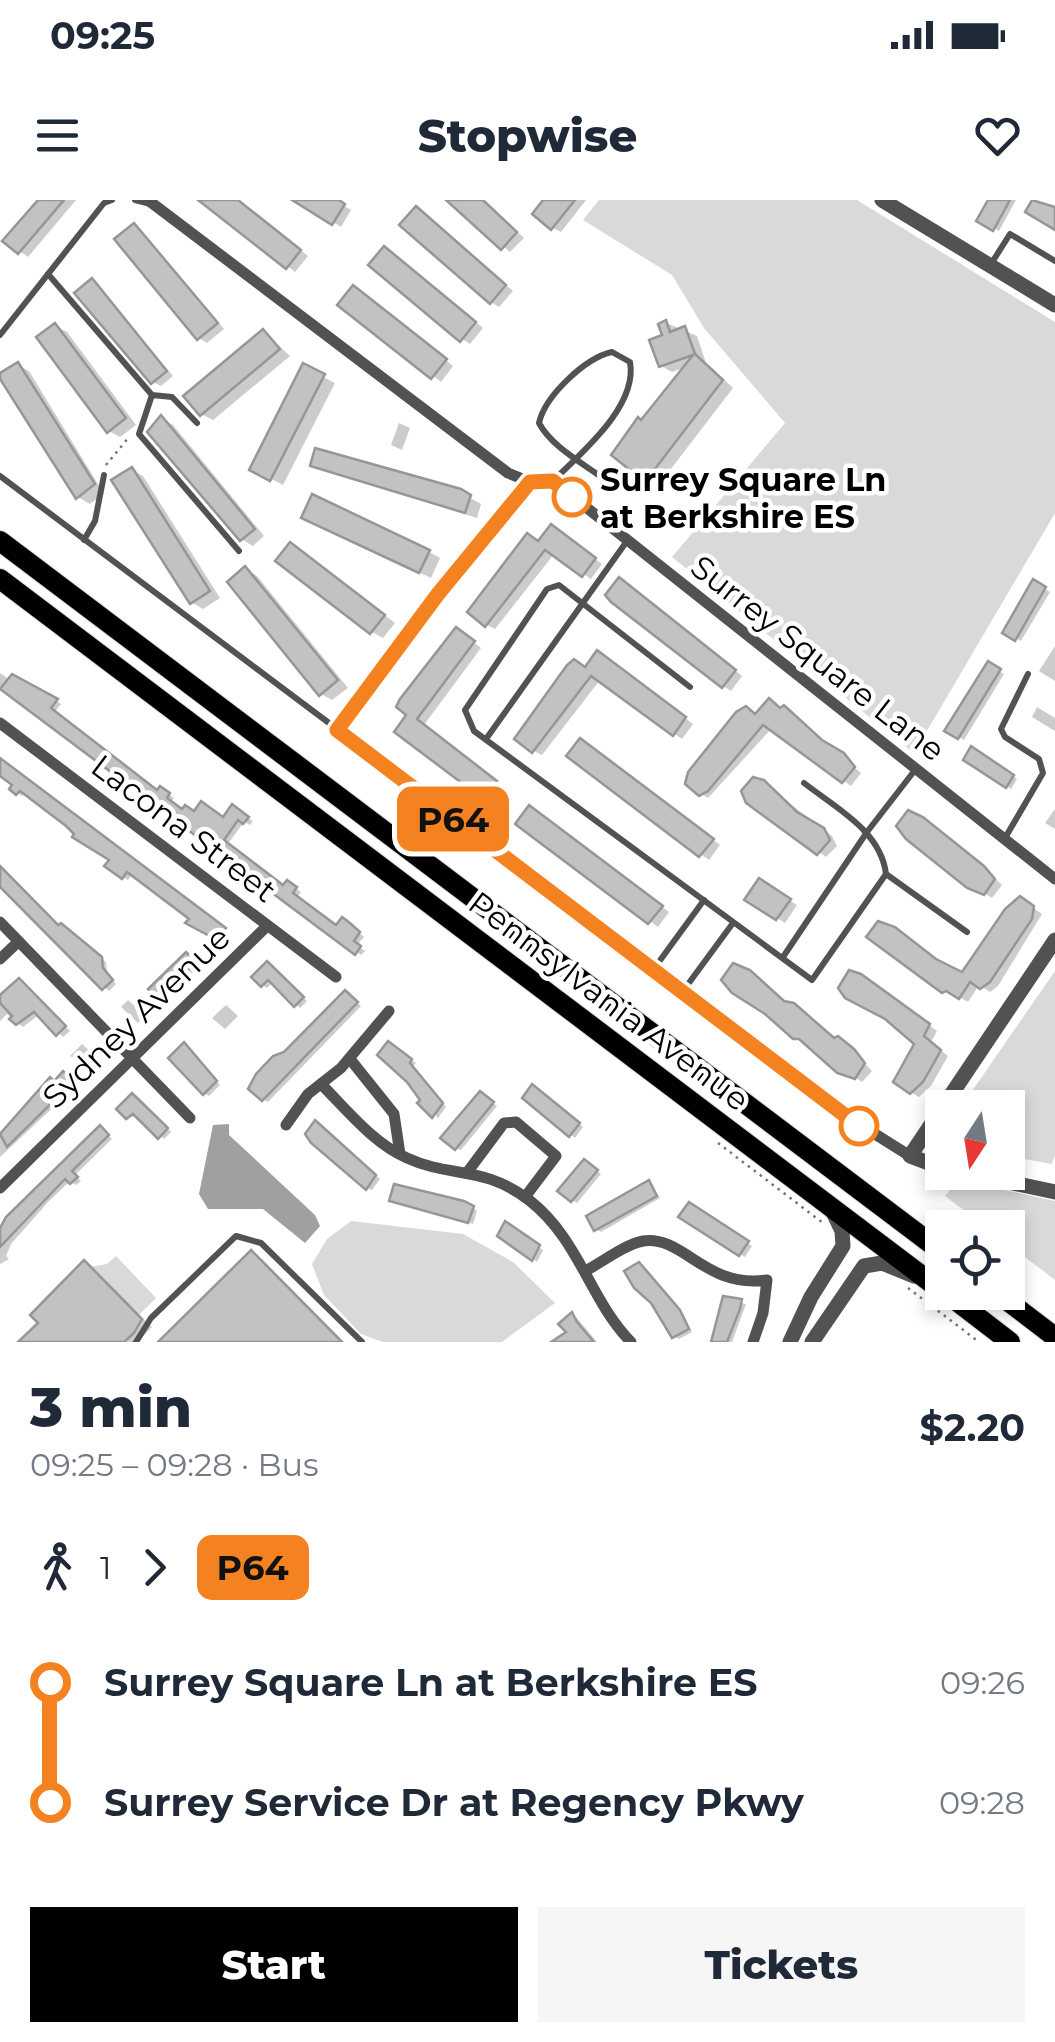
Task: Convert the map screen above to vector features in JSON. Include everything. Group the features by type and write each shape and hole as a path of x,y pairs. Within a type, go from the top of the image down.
{"highway":[{"name":"Pennsylvania Avenue","path":"0,541 925,1239"},
{"name":"Pennsylvania Avenue","path":"0,579 925,1278"},
{"name":"Pennsylvania Avenue","path":"968,1310 1010,1342"},
{"path":"1020,1310 1055,1337"}],"street":[{"path":"882,200 1055,304"},
{"path":"152,204 508,473 530,482 553,481"},
{"name":"Surrey Square Lane","path":"553,481 1055,880"},
{"path":"530,482 438,594 337,730 877,1139 925,1162"},
{"name":"Lacona Street","path":"0,723 336,977"},
{"path":"0,922 190,1118"},
{"name":"Sydney Avenue","path":"0,1188 268,926"},
{"path":"910,1156 1055,940"},
{"path":"0,960 18,942"},
{"path":"286,1125 389,1012"},
{"path":"350,1059 394,1114 400,1154"},
{"path":"320,1084 373,1136 400,1154 469,1170 526,1197 563,1234 608,1312 631,1342"},
{"path":"469,1170 504,1122 516,1122 556,1156 526,1197"},
{"path":"1025,1186 1055,1192"},
{"path":"790,1342 811,1297 843,1246 842,1232 829,1205"},
{"path":"587,1270 648,1241 669,1245 726,1280 767,1280 763,1313 752,1342"},
{"path":"812,1342 844,1290 868,1264 882,1263 925,1283"}],"lane":[{"path":"0,336 104,204 112,200"},
{"path":"134,200 152,204"},
{"path":"990,266 1010,234 1055,262"},
{"path":"48,274 152,396 172,397 196,423"},
{"path":"553,481 577,458 626,397 630,362 619,354 604,354 590,362 540,417 542,430 577,458 611,484"},
{"path":"152,396 140,434 239,551"},
{"path":"0,476 337,730"},
{"path":"84,540 95,521 106,477"},
{"path":"486,739 627,541"},
{"path":"690,687 558,585 547,589 468,701 467,722 812,980 886,874 884,854 867,832 804,783"},
{"path":"1004,840 1044,773 1040,759 1005,737 1001,729 1028,674"},
{"path":"783,958 867,832 915,770"},
{"path":"886,874 967,932"},
{"path":"653,970 704,900"},
{"path":"682,992 733,923"},
{"path":"136,1342 151,1318 236,1236 261,1243 362,1342"}],"path":[{"path":"106,477 110,456 136,428"},
{"path":"897,1280 978,1342"}],"shaded area":[{"path":"599,200 857,200 1055,322 1055,513 914,753 672,557 785,423 704,328 672,275 583,220"},
{"path":"1055,971 1052,1164 1025,1159 1025,1090 973,1090"},
{"path":"229,1124 229,1135 315,1215 320,1226 305,1243 263,1209 208,1209 199,1194 213,1125"},
{"path":"950,1190 1004,1190 1055,1201 1055,1280 1025,1257 1025,1210 964,1210 945,1196"},
{"path":"351,1221 463,1234 513,1262 555,1303 502,1342 383,1342 361,1334 324,1295 312,1264 327,1239"},
{"path":"116,1256 156,1298 138,1316 89,1267 107,1264"}],"building":[{"path":"38,200 64,200 18,254 2,241"},
{"path":"198,200 238,200 301,250 286,269"},
{"path":"292,200 339,200 345,204 332,225"},
{"path":"446,200 483,200 517,232 501,250"},
{"path":"543,200 575,200 551,230 532,214"},
{"path":"988,200 1010,200 993,231 976,221"},
{"path":"1032,200 1055,207 1055,230 1025,212"},
{"path":"416,206 506,285 490,304 399,225"},
{"path":"134,223 218,323 197,340 114,239"},
{"path":"384,246 476,322 460,342 368,265"},
{"path":"92,278 167,371 151,384 74,293"},
{"path":"353,285 447,359 431,379 337,305"},
{"path":"666,320 670,332 685,326 695,354 723,380 645,482 611,455 638,417 641,420 693,355 659,367 649,340 662,335 658,324"},
{"path":"55,323 126,418 107,433 36,337"},
{"path":"263,329 280,349 200,416 183,396"},
{"path":"18,362 95,484 76,499 0,379 0,373"},
{"path":"303,363 325,374 270,481 249,470"},
{"path":"161,415 255,529 240,541 147,432"},
{"path":"315,448 461,489 471,495 465,513 310,466"},
{"path":"132,467 210,591 190,604 111,480"},
{"path":"312,494 430,550 419,573 301,518"},
{"path":"551,524 596,558 582,577 545,550 485,627 467,612 527,533 538,541"},
{"path":"290,542 385,615 370,634 275,561"},
{"path":"245,566 338,680 319,696 227,582"},
{"path":"619,577 736,670 722,688 611,602 605,595"},
{"path":"1033,579 1046,587 1015,641 1002,633"},
{"path":"456,627 475,641 417,719 497,781 483,799 394,732 406,715 396,707 400,699"},
{"path":"597,650 686,717 673,736 591,676 532,753 514,739 567,665 574,659 585,667"},
{"path":"988,661 1001,669 958,739 944,731"},
{"path":"12,674 58,699 51,708 157,790 160,786 170,793 167,798 182,809 185,805 194,811 201,801 223,817 232,804 249,817 243,824 238,820 224,840 283,885 287,880 297,887 293,893 336,925 342,917 350,923 360,932 354,941 361,946 355,955 0,689"},
{"path":"769,698 780,708 784,705 822,740 844,753 855,767 842,783 763,725 708,791 699,796 685,784 688,772 736,712 746,706 755,714"},
{"path":"580,738 714,839 699,857 566,756"},
{"path":"971,746 1014,775 1006,788 963,760"},
{"path":"0,758 226,928 217,940 185,923 189,919 127,872 122,879 104,866 109,860 72,837 74,834 66,826 20,791 16,795 9,789 12,785 0,776"},
{"path":"753,777 764,780 797,812 824,828 830,840 817,855 746,803 741,791"},
{"path":"529,805 663,906 648,924 515,824"},
{"path":"908,810 923,817 984,866 995,879 984,895 967,888 906,839 896,826"},
{"path":"0,866 58,925 61,923 102,957 103,968 113,980 102,990 0,887"},
{"path":"759,878 791,899 776,920 744,900"},
{"path":"1020,896 1034,906 1032,919 990,982 980,989 970,982 959,999 946,991 942,993 866,937 878,921 895,927 936,959 962,972 1005,909"},
{"path":"186,952 196,962 158,999 148,989"},
{"path":"267,961 304,997 294,1007 268,980 261,987 251,977"},
{"path":"733,963 750,970 784,1001 794,1003 834,1038 838,1036 854,1049 865,1063 855,1079 837,1073 799,1039 793,1039 765,1014 732,993 721,980"},
{"path":"849,970 861,974 930,1024 924,1036 941,1050 923,1082 910,1094 893,1082 914,1044 885,1019 845,998 838,988"},
{"path":"19,978 66,1026 56,1036 34,1012 16,1025 9,1019 12,1016 0,1003 0,995"},
{"path":"345,990 358,1002 262,1101 248,1089 273,1056 284,1052"},
{"path":"388,1041 412,1059 410,1063 443,1103 432,1118 417,1103 420,1100 407,1082 377,1055"},
{"path":"184,1042 217,1081 203,1095 168,1058"},
{"path":"63,1071 74,1081 7,1147 0,1134 50,1077 54,1081"},
{"path":"532,1084 580,1123 569,1137 522,1098"},
{"path":"480,1091 494,1102 455,1150 440,1138"},
{"path":"132,1093 168,1128 158,1139 133,1114 126,1119 116,1109"},
{"path":"315,1120 376,1175 366,1190 311,1143 305,1134"},
{"path":"100,1125 109,1135 72,1171 78,1177 70,1184 65,1179 0,1247 0,1228 6,1217"},
{"path":"584,1159 598,1170 571,1202 557,1191"},
{"path":"649,1180 657,1196 594,1231 586,1216"},
{"path":"394,1184 474,1206 468,1223 389,1201"},
{"path":"689,1202 749,1241 739,1256 678,1217"},
{"path":"505,1221 540,1245 532,1261 497,1236"},
{"path":"251,1250 342,1342 158,1342"},
{"path":"84,1260 142,1319 134,1333 124,1342 18,1342 38,1323 30,1315"},
{"path":"639,1262 680,1310 689,1329 672,1338 651,1303 634,1288 624,1271"},
{"path":"723,1296 742,1299 740,1309 727,1342 711,1342"},
{"path":"572,1312 594,1342 551,1342 566,1332 558,1324"}],"bus line":[{"name":"P64","path":"572,497 553,481 530,482 438,594 337,730 859,1126"}],"place":[{"name":"Surrey Square Ln at Berkshire ES","path":"572,497"}]}
